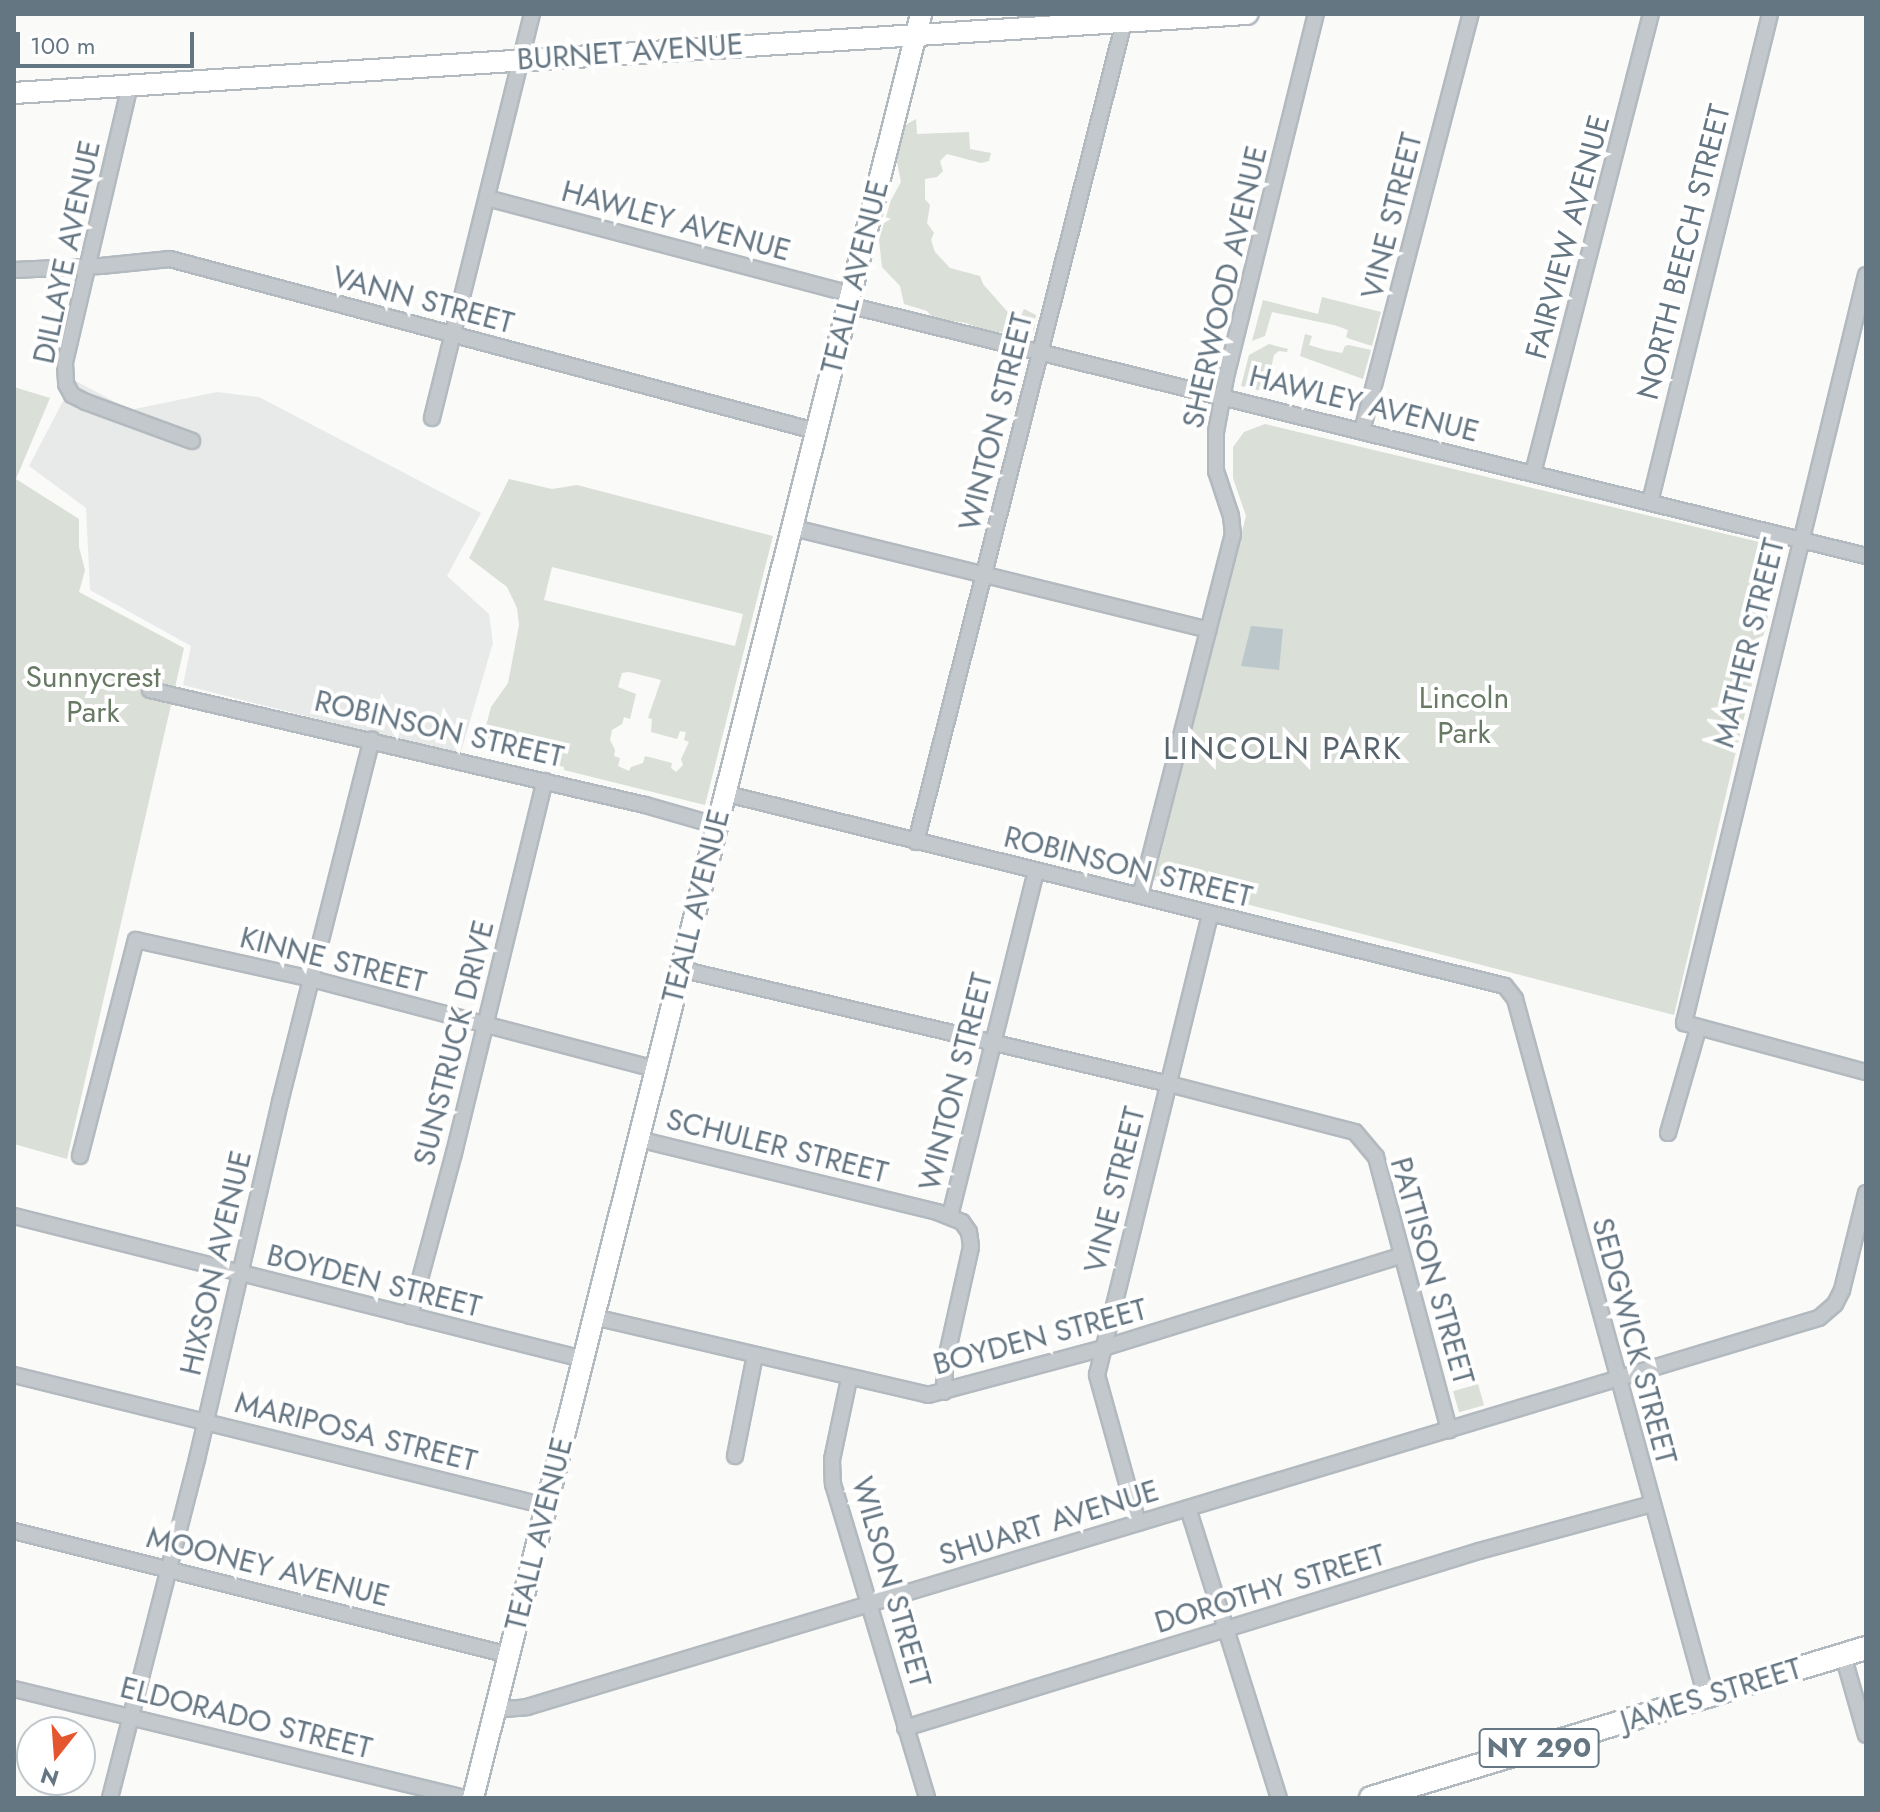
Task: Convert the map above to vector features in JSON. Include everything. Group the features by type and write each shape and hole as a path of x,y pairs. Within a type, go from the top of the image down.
{"main road":[{"name":"JAMES STREET","path":"1372,1798 1396,1794 1866,1648"}],"street":[{"path":"432,418 532,14"},
{"name":"BURNET AVENUE","path":"14,93 522,59 919,24 1247,14"},
{"name":"SHERWOOD AVENUE","path":"1140,896 1233,535 1214,461 1223,396 1316,14"},
{"name":"VINE STREET","path":"1362,431 1471,14"},
{"name":"FAIRVIEW AVENUE","path":"1533,473 1651,14"},
{"name":"NORTH BEECH STREET","path":"1650,502 1770,14"},
{"name":"WINTON STREET","path":"916,842 1125,18"},
{"name":"TEALL AVENUE","path":"473,1798 723,793 919,24"},
{"name":"DILLAYE AVENUE","path":"130,85 65,363 68,390 86,402 192,441"},
{"name":"HAWLEY AVENUE","path":"487,198 1040,353 1866,556"},
{"name":"VANN STREET","path":"14,270 170,259 815,431"},
{"name":"MATHER STREET","path":"1668,1133 1802,539 1866,275"},
{"path":"790,527 1209,630"},
{"name":"ROBINSON STREET","path":"150,690 372,739 715,825"},
{"name":"HIXSON AVENUE","path":"110,1798 206,1422 372,739"},
{"name":"SUNSTRUCK DRIVE","path":"410,1316 454,1153 545,781"},
{"name":"ROBINSON STREET","path":"723,793 1505,986 1515,999"},
{"name":"WINTON STREET","path":"944,1392 945,1363 971,1247 969,1232 950,1216 1036,871"},
{"name":"VINE STREET","path":"1138,1523 1097,1385 1103,1348 1210,914"},
{"name":"KINNE STREET","path":"80,1156 136,940 312,979 655,1069"},
{"name":"PATTISON STREET","path":"680,969 1169,1084 1355,1132 1376,1157 1449,1430"},
{"name":"SEDGWICK STREET","path":"1515,999 1616,1380 1706,1697"},
{"path":"1691,1026 1866,1072"},
{"name":"SCHULER STREET","path":"638,1139 950,1216"},
{"name":"SHUART AVENUE","path":"495,1710 527,1707 1616,1380 1828,1313 1842,1290 1866,1193"},
{"name":"BOYDEN STREET","path":"14,1216 583,1359"},
{"name":"BOYDEN STREET","path":"594,1317 928,1395 1103,1348 1401,1256"},
{"path":"735,1456 755,1355"},
{"name":"MARIPOSA STREET","path":"14,1375 546,1506"},
{"name":"WILSON STREET","path":"849,1379 832,1460 833,1484 927,1798"},
{"name":"DOROTHY STREET","path":"905,1728 1479,1551 1652,1504"},
{"path":"1188,1508 1279,1798"},
{"name":"MOONEY AVENUE","path":"14,1531 509,1655"},
{"path":"1843,1655 1866,1735"},
{"name":"ELDORADO STREET","path":"14,1689 465,1798"}],"shaded area":[{"path":"74,380 130,410 217,392 259,397 481,513 447,576 489,614 493,643 460,755 183,685 191,646 90,590 86,508 29,466"},
{"path":"1251,626 1283,629 1279,670 1241,666"}],"green space":[{"path":"916,119 917,134 969,132 970,149 991,153 989,161 981,163 947,154 940,161 943,171 937,177 925,179 925,199 930,205 927,223 934,233 931,240 935,252 950,268 980,276 983,284 1013,318 1021,316 1024,309 1036,315 1034,330 1025,340 1016,340 1003,332 992,333 966,323 933,318 927,311 904,304 900,286 882,267 879,240 891,200 901,182 896,158 901,133 907,124"},
{"path":"1322,297 1381,312 1372,346 1346,337 1348,330 1334,325 1272,312 1265,336 1252,341 1263,300 1318,314"},
{"path":"1305,334 1312,336 1309,345 1326,350 1342,353 1349,345 1371,350 1363,379 1300,356"},
{"path":"1269,344 1288,349 1274,355 1267,386 1261,391 1241,386 1249,355"},
{"name":"Sunnycrest Park","path":"14,387 50,398 16,479 79,519 79,547 85,570 79,592 184,648 67,1159 14,1144"},
{"name":"Lincoln Park","path":"1265,424 1784,548 1674,1015 1154,880 1246,516 1233,478 1233,447 1244,432"},
{"path":"509,479 552,489 577,485 773,536 705,805 564,770 564,767 481,745 491,707 508,683 519,625 517,608 507,587 469,558","holes":["552,567 743,614 735,646 544,600","622,673 661,680 648,718 652,719 651,732 677,739 680,731 686,732 684,740 689,742 681,759 683,765 676,772 671,768 672,763 645,756 643,763 631,767 629,771 618,766 620,758 614,756 615,750 610,740 612,730 622,724 624,717 630,719 636,694 618,687"]},
{"path":"1478,1384 1484,1405 1459,1412 1453,1391"}],"district":[{"name":"LINCOLN PARK","path":"1283,748"}]}
